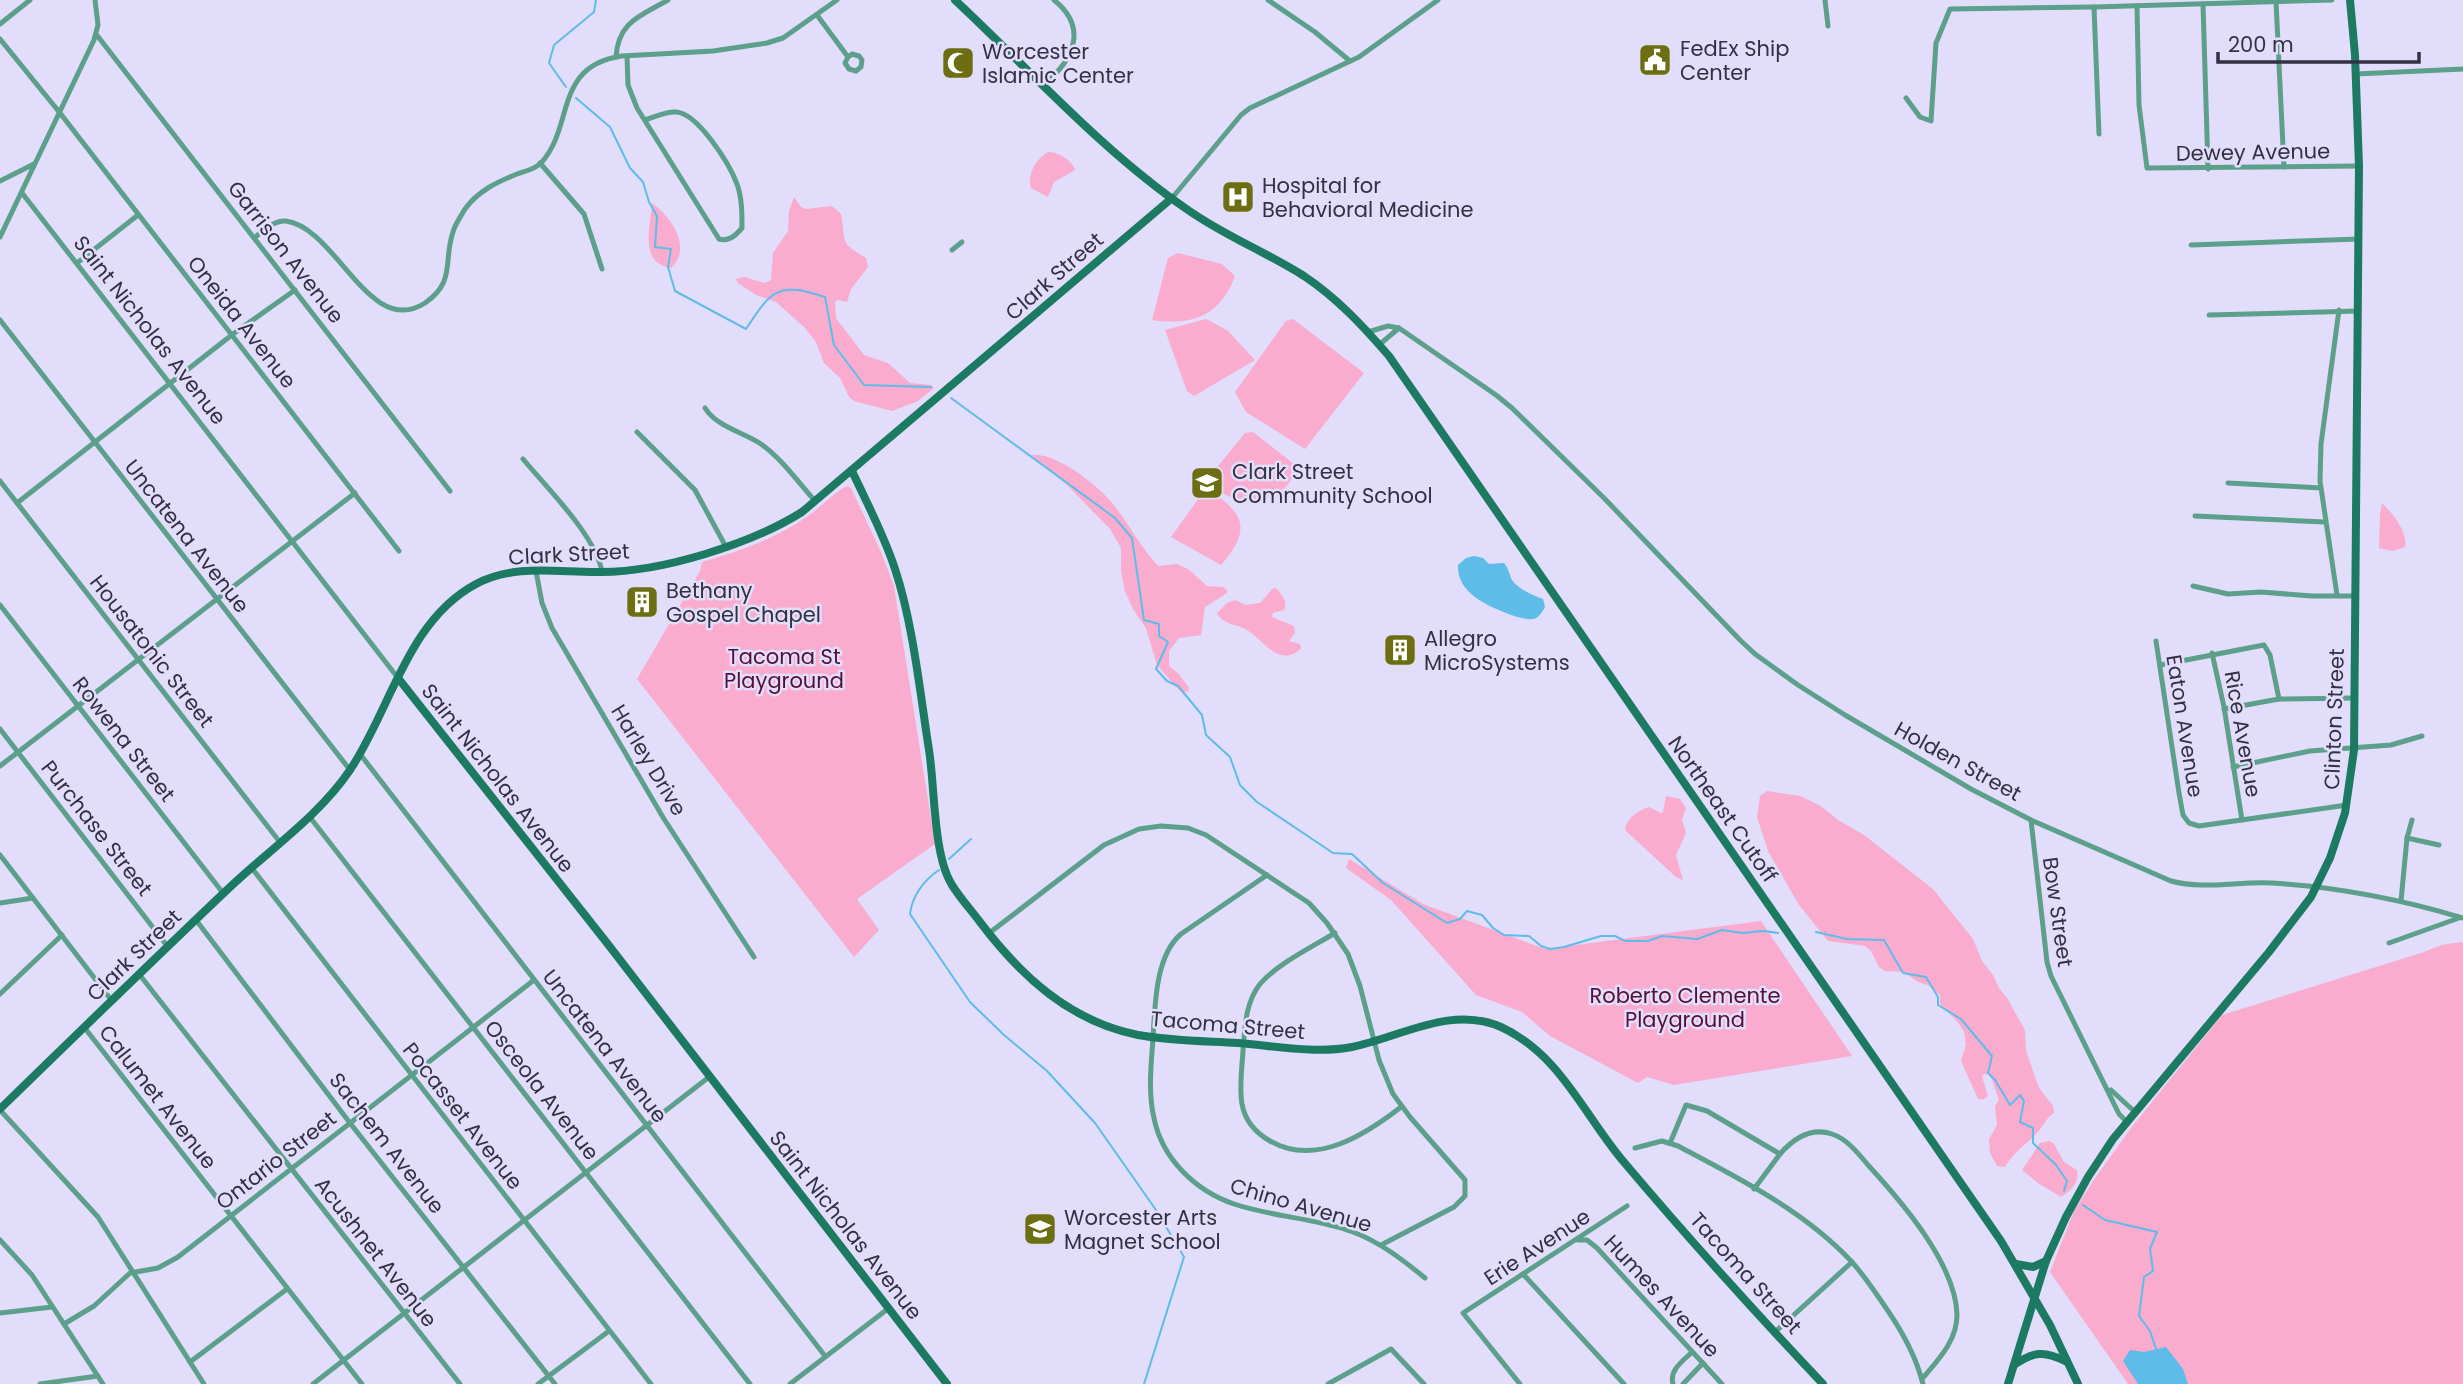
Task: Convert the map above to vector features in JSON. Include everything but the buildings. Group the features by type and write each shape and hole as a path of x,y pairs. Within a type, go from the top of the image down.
{"street":[{"path":"0,24 30,0"},
{"path":"0,237 96,34 98,25 95,0"},
{"path":"616,57 617,41 622,29 668,0"},
{"path":"254,238 271,225 285,221 300,226 322,240 378,303 391,308 413,309 442,289 453,232 467,207 488,187 540,163 552,143 579,77 590,66 607,58 754,46 783,38 837,0"},
{"name":"Northeast Cutoff","path":"955,0 1125,160 1172,198 1237,240 1303,276 1350,312 1379,345 2016,1264 2050,1325 2078,1384"},
{"path":"1044,84 1065,64 1074,44 1065,8 1054,0"},
{"path":"1268,0 1315,32 1350,61"},
{"path":"1172,198 1241,115 1359,57 1438,0"},
{"path":"1825,0 1828,26"},
{"path":"1906,98 1920,117 1931,121 1936,43 1951,9 2094,8 2332,0"},
{"name":"Clinton Street","path":"2008,1384 2046,1261 2075,1197 2113,1139 2269,952 2311,897 2330,858 2347,805 2354,747 2359,209 2356,74 2350,0"},
{"path":"2276,2 2284,167"},
{"path":"2203,4 2208,169"},
{"name":"Dewey Avenue","path":"2137,6 2139,105 2147,168 2359,166"},
{"path":"2094,8 2099,134"},
{"path":"817,15 848,57"},
{"name":"Garrison Avenue","path":"96,34 450,491"},
{"name":"Oneida Avenue","path":"0,39 400,551"},
{"path":"627,56 628,85 645,120 719,239 724,240 736,235 742,228 738,185 703,127 690,116 677,112 664,113 645,120"},
{"path":"2356,74 2463,69"},
{"path":"540,163 584,214 602,269"},
{"path":"0,181 34,164"},
{"name":"Saint Nicholas Avenue","path":"22,193 947,1384"},
{"name":"Clark Street","path":"0,1110 251,867 329,796 360,754 428,626 455,598 476,584 497,576 536,570 602,572 656,565 726,547 768,531 802,512 852,471 1172,198"},
{"path":"77,263 138,215"},
{"path":"0,226 7,222"},
{"path":"2191,245 2358,239"},
{"path":"952,250 962,242"},
{"path":"17,503 233,334 295,290"},
{"path":"2337,595 2324,522 2321,444 2339,310"},
{"path":"2209,315 2358,311"},
{"name":"Uncatena Avenue","path":"0,320 350,770"},
{"path":"1368,332 1388,326 1399,328"},
{"path":"1379,345 1399,328"},
{"name":"Holden Street","path":"1399,328 1496,395 1537,431 1755,654 1845,715 1971,789 2031,820 2134,866 2187,885 2262,883 2315,887 2401,901 2462,918"},
{"path":"705,408 710,417 761,444 815,501"},
{"path":"637,432 695,490 726,547"},
{"path":"523,459 585,534 598,556 602,572"},
{"name":"Tacoma Street","path":"852,471 889,553 904,603 931,763 945,870 953,886 1012,962 1052,998 1095,1022 1153,1037 1324,1051 1375,1041 1446,1020 1463,1018 1501,1027 1533,1047 1570,1085 1620,1158 1823,1384"},
{"name":"Housatonic Street","path":"0,481 279,841"},
{"path":"2228,483 2321,488"},
{"path":"0,766 355,493"},
{"path":"2195,516 2324,522"},
{"name":"Harley Drive","path":"536,570 542,603 552,628 664,819 754,957"},
{"path":"2193,586 2228,594 2273,592 2355,596"},
{"name":"Rowena Street","path":"0,605 223,894"},
{"name":"Eaton Avenue","path":"2156,640 2183,815 2189,823 2195,825 2242,820"},
{"path":"2160,665 2264,645 2270,655 2279,699"},
{"name":"Rice Avenue","path":"2212,653 2242,820"},
{"path":"2224,709 2279,699 2354,698"},
{"name":"Purchase Street","path":"0,729 168,947"},
{"path":"2233,767 2282,755 2390,745 2422,736"},
{"name":"Uncatena Avenue","path":"360,754 825,1356"},
{"path":"2242,820 2347,805"},
{"name":"Osceola Avenue","path":"309,816 750,1384"},
{"name":"Bow Street","path":"2031,820 2049,969 2056,990 2119,1114 2127,1122"},
{"path":"2401,901 2407,838 2412,820"},
{"path":"988,934 1104,845 1139,829 1171,826 1196,831 1308,904 1335,933 1354,968 1386,1079 1401,1107 1461,1172 1465,1180 1466,1192 1462,1201 1454,1208 1381,1245"},
{"path":"2407,838 2439,845"},
{"path":"0,855 112,1001"},
{"name":"Pocasset Avenue","path":"251,867 651,1384"},
{"name":"Chino Avenue","path":"1267,875 1171,943 1162,964 1153,1037 1150,1089 1154,1121 1175,1163 1194,1183 1234,1204 1345,1230 1381,1245 1425,1278"},
{"path":"0,903 33,898"},
{"path":"2389,943 2462,918"},
{"name":"Sachem Avenue","path":"196,920 350,1123 555,1384"},
{"path":"1335,933 1280,967 1260,985 1247,1013 1242,1107 1253,1128 1261,1136 1284,1148 1308,1151 1342,1143 1383,1122 1401,1107"},
{"path":"0,995 62,935"},
{"name":"Acushnet Avenue","path":"139,974 460,1384"},
{"name":"Ontario Street","path":"64,1324 93,1306 132,1273 158,1268 172,1261 534,980"},
{"name":"Calumet Avenue","path":"84,1027 362,1384"},
{"path":"313,1384 709,1077"},
{"name":"Bow Street","path":"2103,1079 2135,1112"},
{"path":"1670,1143 1686,1105 1707,1111 1780,1154"},
{"path":"0,1110 98,1217 204,1384"},
{"path":"1754,1189 1793,1141 1806,1135 1827,1133 1838,1136 1851,1146 1887,1186 1920,1227 1949,1280 1957,1315 1950,1345 1923,1382"},
{"path":"1635,1148 1649,1143 1670,1143 1800,1216 1852,1262 1901,1331 1923,1382"},
{"name":"Erie Avenue","path":"1516,1382 1463,1313 1627,1206"},
{"path":"0,1240 32,1275 103,1384"},
{"name":"Humes Avenue","path":"1574,1241 1591,1241 1722,1384"},
{"path":"2016,1264 2033,1267 2046,1261"},
{"path":"1776,1332 1852,1262"},
{"path":"1523,1274 1624,1384"},
{"path":"190,1362 287,1289"},
{"path":"0,1313 53,1307"},
{"path":"790,1384 889,1308"},
{"path":"538,1384 609,1331"},
{"path":"1328,1384 1391,1349 1424,1384"},
{"path":"1673,1384 1673,1371 1692,1352"},
{"path":"2014,1365 2037,1352 2048,1353 2066,1361"},
{"path":"1683,1384 1703,1363"},
{"path":"40,1384 98,1376"}],"green space":[{"path":"1048,152 1064,157 1075,170 1054,182 1048,197 1031,188 1030,177 1034,167"},
{"path":"794,197 801,207 806,209 832,206 841,214 845,241 866,258 868,267 851,289 847,302 835,302 836,318 864,355 888,363 910,383 931,385 934,388 918,401 892,411 854,401 849,397 840,378 824,363 816,342 804,327 776,302 756,295 738,283 736,279 744,277 765,283 771,280 773,253 788,231 789,211"},
{"path":"652,203 672,224 680,242 677,260 671,268 661,265 650,251"},
{"path":"1178,253 1222,264 1235,276 1221,301 1203,315 1180,321 1152,320 1168,258"},
{"path":"1206,319 1227,330 1255,360 1194,396 1187,391 1165,330"},
{"path":"1293,319 1364,373 1305,449 1246,412 1235,392 1286,321"},
{"path":"1253,432 1299,468 1282,490 1269,496 1253,499 1230,497 1206,481 1245,433"},
{"path":"1032,455 1054,459 1066,465 1101,492 1117,509 1158,566 1177,564 1188,569 1207,586 1223,587 1227,590 1227,593 1205,607 1201,635 1179,638 1169,651 1169,666 1179,674 1189,688 1188,692 1180,691 1157,665 1146,628 1125,591 1121,571 1121,548 1110,529 1067,485"},
{"name":"Tacoma St Playground","path":"847,486 851,488 894,586 935,844 857,899 879,930 854,957 637,679 700,571 702,562 770,538 808,516"},
{"path":"1206,488 1229,505 1240,522 1238,541 1221,565 1171,537"},
{"path":"2382,503 2402,529 2405,547 2392,551 2379,548"},
{"path":"1276,588 1284,598 1285,607 1284,610 1273,613 1272,617 1294,626 1295,633 1289,641 1300,644 1301,648 1285,656 1271,650 1245,629 1226,622 1217,613 1227,603 1235,600 1246,605 1260,603"},
{"path":"1767,791 1800,796 1821,806 1838,820 1864,835 1933,889 1973,939 1982,961 2025,1030 2026,1051 2039,1088 2053,1106 2054,1113 2005,1167 1997,1166 1990,1153 1989,1139 1997,1125 1995,1106 1999,1100 1990,1074 1984,1074 1982,1077 1988,1096 1978,1099 1961,1061 1966,1044 1964,1032 1940,1004 1940,995 1928,985 1918,982 1904,972 1885,971 1879,967 1871,951 1865,946 1828,941 1799,905 1768,851 1757,817 1760,796"},
{"path":"1666,796 1680,799 1686,808 1682,820 1686,833 1676,855 1683,880 1676,877 1626,831 1625,827 1632,817 1645,808 1663,812"},
{"name":"Roberto Clemente Playground","path":"1349,859 1423,904 1545,949 1761,921 1852,1056 1674,1085 1647,1077 1638,1083 1550,1036 1522,1012 1476,995 1391,900 1346,868"},
{"path":"2463,943 2463,1384 2128,1384 2050,1272 2074,1211 2131,1128 2222,1015 2442,945"},
{"path":"2050,1141 2064,1162 2077,1170 2078,1174 2074,1186 2061,1197 2022,1170 2040,1143"}],"water":[{"path":"1466,558 1483,558 1489,564 1504,563 1515,584 1543,599 1545,607 1540,614 1533,619 1520,618 1473,596 1462,583 1458,565"},
{"path":"2166,1347 2183,1369 2188,1384 2138,1384 2123,1361 2130,1350 2144,1352"}],"waterway":[{"path":"566,87 549,63 554,45 594,12 596,0"},
{"path":"576,98 610,127 630,168 643,182 657,216 655,247 671,249 668,267 675,291 746,329 763,305 778,292 796,290 825,297 834,345 864,385 931,387"},
{"path":"951,398 1115,518 1132,538 1144,620 1159,624 1159,636 1168,642 1156,669 1167,681 1178,686 1202,715 1206,735 1230,757 1240,785 1257,802 1333,853 1352,854 1383,883 1447,923 1460,919 1467,911 1482,915 1493,928 1504,935 1529,936 1541,946 1550,949 1601,936 1615,936 1625,941 1648,941 1662,936 1697,939 1722,930 1778,933"},
{"path":"949,859 971,839"},
{"path":"939,870 920,889 910,914 970,1002 1047,1071 1095,1123 1156,1210 1184,1257 1144,1384"},
{"path":"1816,932 1847,939 1884,940 1903,973 1926,977 1938,997 1938,1005 1961,1019 1992,1056 1988,1073 2010,1105 2020,1095 2024,1101 2020,1122 2033,1128 2033,1143 2056,1165 2067,1181 2064,1191"},
{"path":"2083,1205 2105,1220 2157,1232 2150,1249 2153,1271 2144,1277 2139,1316 2150,1331 2156,1349"}],"place":[{"name":"FedEx Ship Center","path":"1655,60"},
{"name":"Worcester Islamic Center","path":"958,63"},
{"name":"Hospital for Behavioral Medicine","path":"1238,197"},
{"name":"Clark Street Community School","path":"1207,483"},
{"name":"Bethany Gospel Chapel","path":"642,602"},
{"name":"Allegro MicroSystems","path":"1400,650"},
{"name":"Worcester Arts Magnet School","path":"1040,1229"}]}
